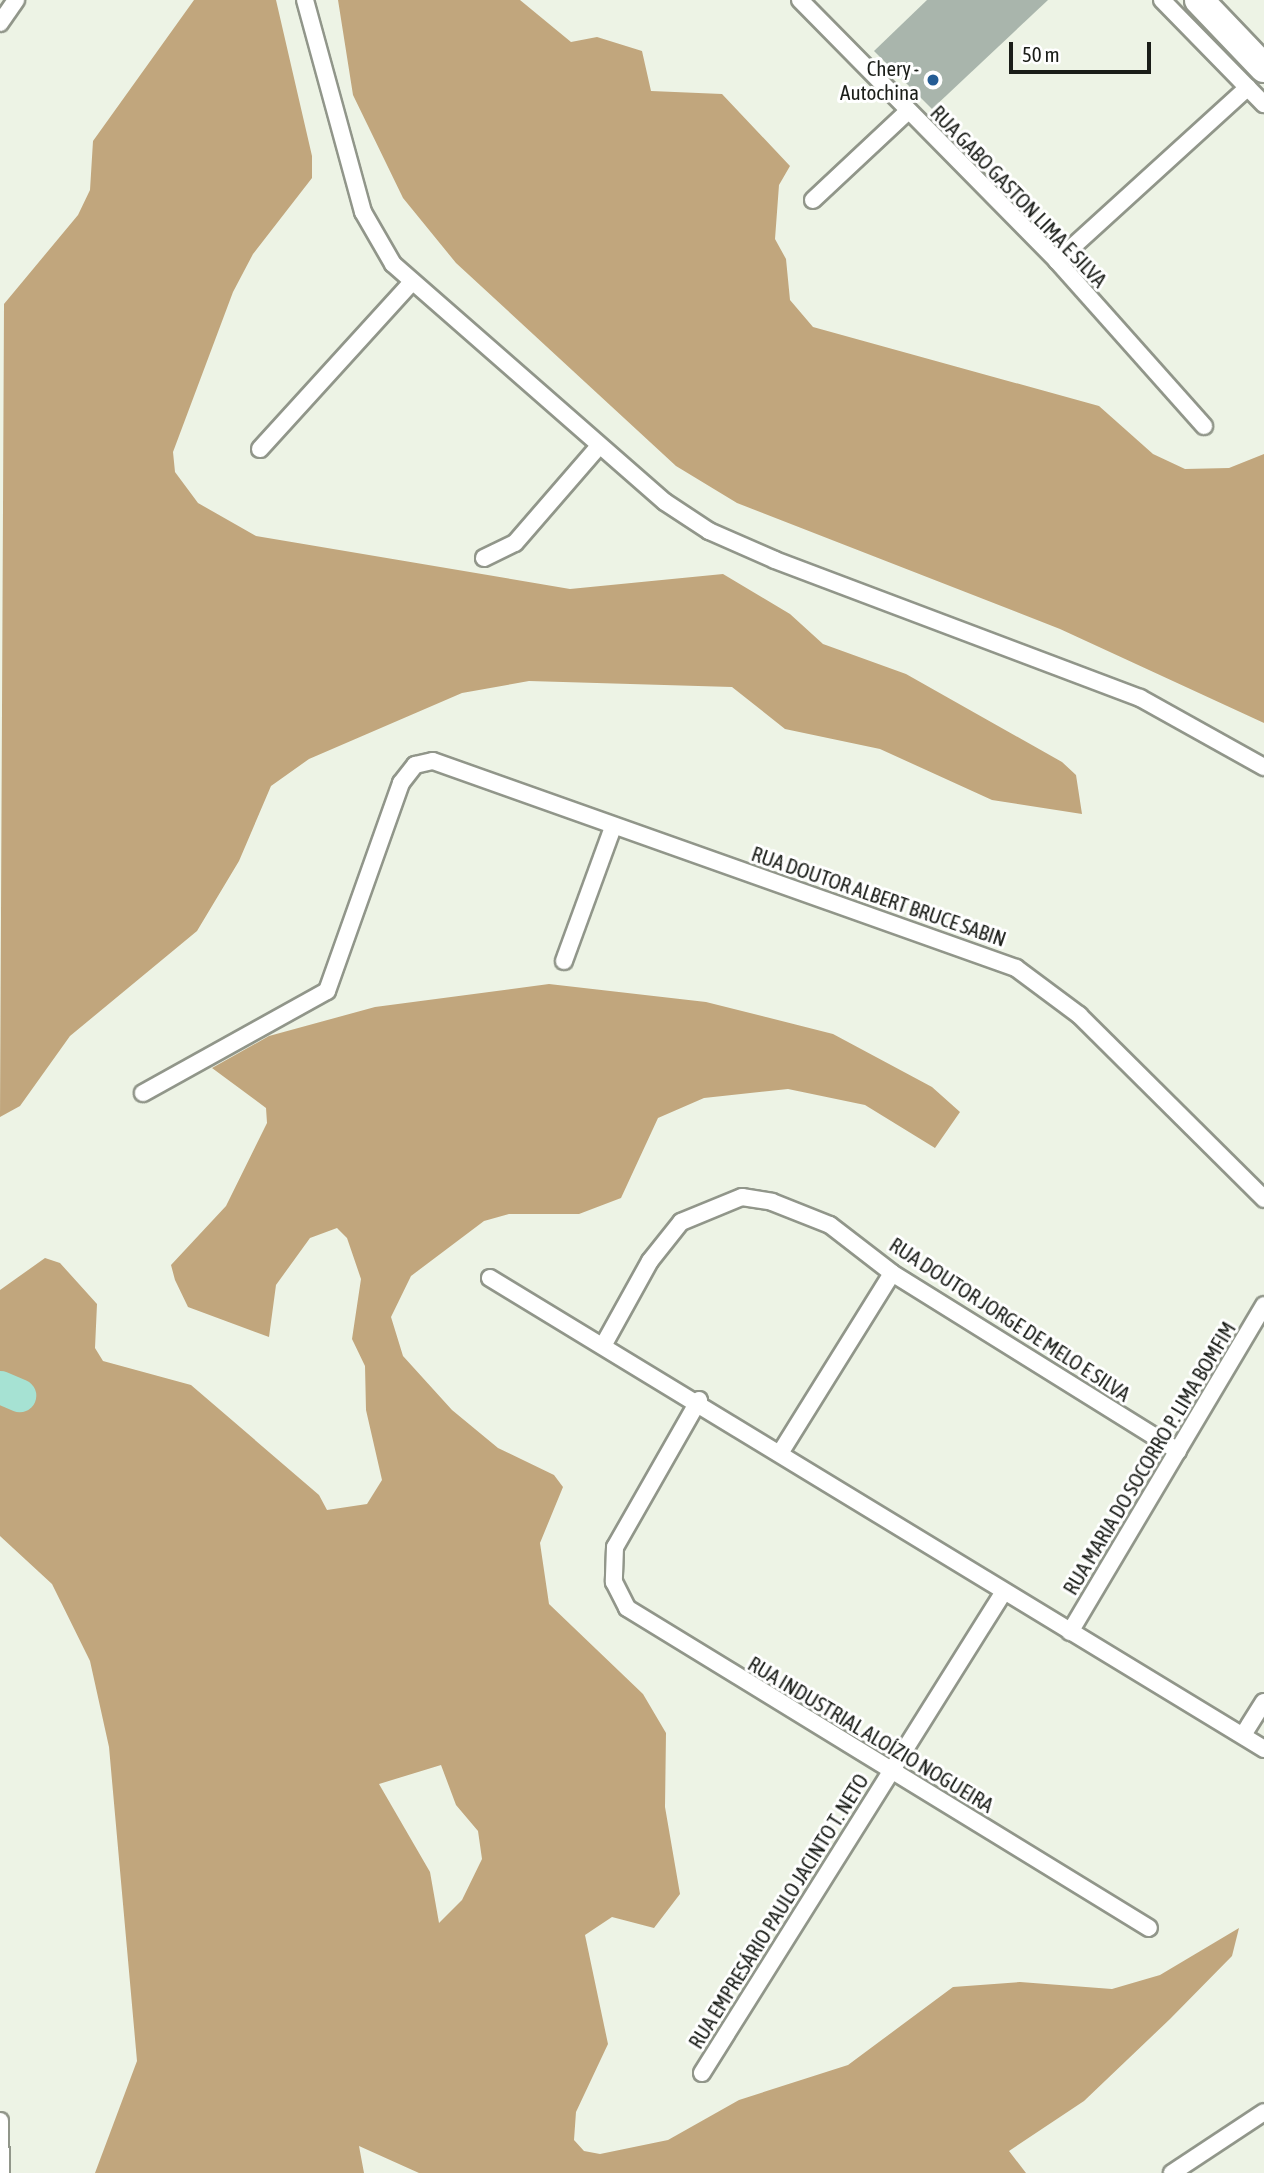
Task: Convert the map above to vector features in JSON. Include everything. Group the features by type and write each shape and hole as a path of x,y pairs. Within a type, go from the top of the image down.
{"highway":[{"path":"1199,0 1256,78"}],"street":[{"path":"0,23 16,0"},
{"path":"305,0 363,212 382,248 411,283 599,446 709,531 1140,698 1264,767"},
{"name":"RUA GABO GASTON LIMA E SILVA","path":"800,0 907,112 1057,261 1204,426"},
{"path":"1162,0 1256,78 1264,104"},
{"path":"1057,261 1256,78"},
{"path":"813,200 907,112"},
{"path":"260,449 411,283"},
{"path":"484,558 515,543 599,446"},
{"name":"RUA DOUTOR ALBERT BRUCE SABIN","path":"143,1093 327,991 401,783 424,762 448,764 613,827 1016,968 1079,1016 1264,1199"},
{"path":"564,961 613,827"},
{"name":"RUA DOUTOR JORGE DE MELO E SILVA","path":"604,1344 681,1222 742,1197 831,1225 892,1273 1178,1451"},
{"path":"782,1450 892,1273"},
{"path":"490,1278 782,1450 1003,1593 1264,1748"},
{"name":"RUA MARIA DO SOCORRO P. LIMA BOMFIM","path":"1070,1632 1264,1305"},
{"name":"RUA INDUSTRIAL ALOÍZIO NOGUEIRA","path":"699,1400 615,1547 614,1582 633,1614 1149,1928"},
{"name":"RUA EMPRESÁRIO PAULO JACINTO T. NETO","path":"702,2074 1003,1593"},
{"path":"1243,1735 1264,1702"},
{"path":"1172,2173 1264,2112"},
{"path":"0,2121 1,2173"}],"shaded area":[{"path":"194,0 276,0 312,156 312,178 253,254 233,292 173,452 175,472 198,503 256,536 570,589 723,574 790,614 823,644 906,674 1062,762 1076,775 1082,814 992,800 880,749 785,729 732,687 529,681 462,693 309,759 271,786 239,861 197,931 70,1036 20,1106 0,1117 4,304 78,215 90,190 93,141"},
{"path":"338,0 520,0 571,42 597,37 642,51 651,91 722,94 790,166 779,185 775,239 786,259 790,300 813,327 1099,406 1153,454 1185,469 1229,468 1264,454 1264,723 1060,629 737,503 676,466 456,263 403,198 353,95"},
{"path":"549,984 706,1002 833,1034 932,1087 960,1112 935,1148 865,1105 788,1089 704,1098 658,1118 621,1198 579,1214 509,1214 484,1221 411,1276 391,1317 403,1356 452,1410 498,1448 554,1475 563,1487 540,1543 549,1604 643,1694 666,1733 665,1807 680,1894 654,1928 612,1917 585,1935 608,2044 576,2112 574,2140 584,2151 600,2154 668,2140 739,2100 848,2065 953,1987 1020,1982 1112,1989 1160,1975 1239,1928 1232,1956 1170,2019 1084,2101 1009,2151 1026,2173 419,2173 359,2146 364,2173 95,2173 137,2061 109,1747 90,1661 52,1584 0,1536 0,1290 45,1258 60,1263 97,1304 95,1348 103,1361 191,1385 319,1495 327,1510 367,1504 382,1480 366,1410 365,1366 352,1339 361,1279 347,1238 337,1228 310,1238 276,1285 269,1337 188,1307 171,1265 226,1206 267,1123 266,1108 212,1068 269,1036 375,1007","holes":["441,1765 456,1805 478,1831 482,1859 462,1900 439,1923 430,1872 379,1784"]}],"building":[{"name":"Chery - Autochina","path":"927,0 1048,0 932,109 874,51"}],"waterway":[{"path":"0,1387 19,1395"}],"place":[{"name":"Chery - Autochina","path":"933,80"}]}
